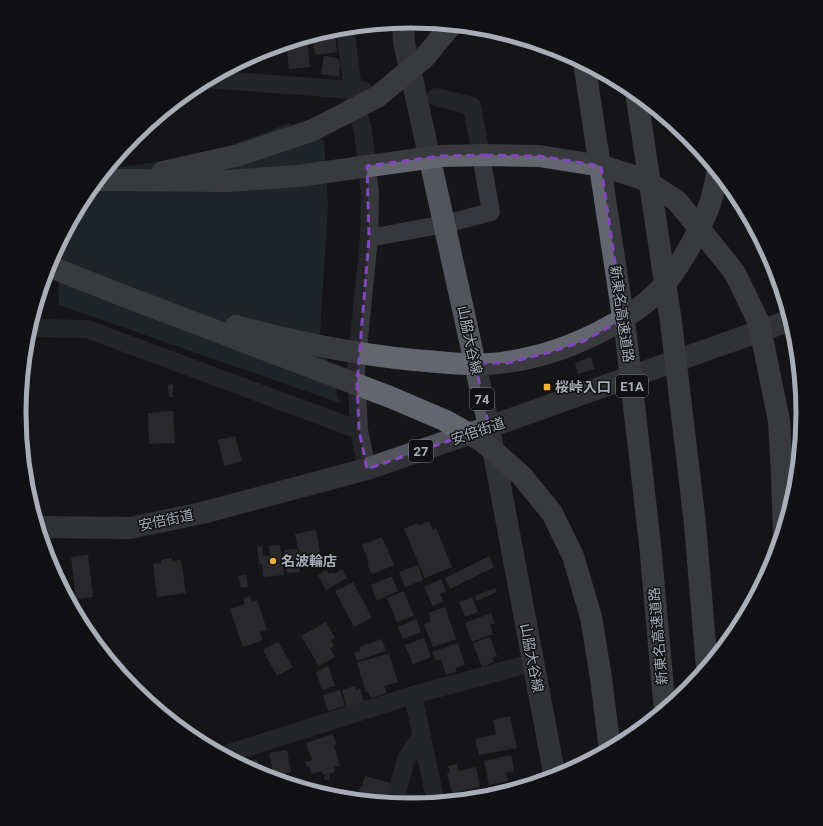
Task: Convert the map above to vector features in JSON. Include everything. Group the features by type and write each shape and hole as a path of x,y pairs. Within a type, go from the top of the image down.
{"highway":[{"path":"123,180 239,155 313,130 377,97 424,58 448,29"},
{"name":"新東名高速道路","path":"585,69 626,336 650,544 663,705"},
{"path":"637,100 672,330 695,524 706,661"},
{"path":"105,180 235,180 298,176 441,156 485,155 539,156 602,166 643,179 678,201 735,273 759,323 779,421 783,515"},
{"path":"124,296 257,332 349,351 416,360 461,364 507,362 551,352 584,341 621,320 645,303 668,281 690,247 708,208 716,177"},
{"path":"54,268 390,396 444,420 482,441 521,475 552,512 573,556 591,618 601,678 609,744"}],"main road":[{"name":"山脇大谷線","path":"403,28 404,42 489,427 532,663 554,771"},
{"name":"安倍街道","path":"43,527 130,528 202,513 367,469 786,322"}],"street":[{"path":"346,33 353,90 364,138 370,194 370,238 356,369 359,430 367,469"},
{"path":"218,80 394,92"},
{"path":"370,238 445,224 491,212 472,106 436,97"},
{"path":"35,328 87,329 359,430"},
{"path":"230,753 413,695 532,663"},
{"path":"413,695 435,798"},
{"path":"396,798 406,759 422,735"}],"highlighted area":[{"path":"485,155 539,156 601,166 623,319 584,341 551,352 507,363 475,363 489,427 367,469 359,430 357,384 369,238 367,166 441,156"}],"shaded area":[{"path":"289,123 324,141 328,206 320,335 340,403 59,305 58,258 78,220 91,199 114,168 199,154 244,141"}],"building":[{"path":"335,35 337,52 315,55 313,41"},
{"path":"308,42 310,67 289,69 287,49"},
{"path":"324,56 338,58 340,65 339,77 321,74"},
{"path":"591,357 595,369 578,374 575,363"},
{"path":"173,384 173,397 169,397 168,385"},
{"path":"173,411 175,443 149,444 148,413"},
{"path":"235,436 242,461 224,466 218,440"},
{"path":"429,521 433,530 436,528 452,567 425,578 404,529 417,523 418,526"},
{"path":"316,530 322,563 302,567 295,534"},
{"path":"382,537 394,565 372,574 367,564 369,563 362,545"},
{"path":"280,545 284,575 263,577 262,564 259,564 257,547 262,546 263,556 270,556 269,546"},
{"path":"297,549 300,572 287,573 284,550"},
{"path":"88,555 93,597 76,599 71,557"},
{"path":"489,556 494,567 450,589 445,578"},
{"path":"172,558 172,561 181,560 186,593 157,597 153,564 161,563 161,560"},
{"path":"418,565 423,580 405,587 399,572"},
{"path":"342,569 347,578 326,590 318,575 326,570 329,574 333,572 334,574"},
{"path":"246,575 248,587 241,588 238,576"},
{"path":"392,576 398,591 377,600 371,585"},
{"path":"441,579 446,591 440,594 443,601 433,606 424,587"},
{"path":"353,582 372,618 354,627 335,591"},
{"path":"495,588 497,592 476,601 475,596"},
{"path":"404,591 414,616 397,622 387,598"},
{"path":"250,596 252,602 257,600 267,630 260,632 263,640 243,647 230,609 245,604 243,598"},
{"path":"472,597 478,612 465,617 459,602"},
{"path":"445,607 456,639 433,647 424,624 431,621 428,613"},
{"path":"491,613 495,623 490,625 493,634 472,642 465,623"},
{"path":"416,619 421,632 403,639 398,627"},
{"path":"326,622 335,638 331,640 334,646 330,648 335,657 319,666 301,636"},
{"path":"490,637 497,656 492,658 494,662 482,667 473,643"},
{"path":"424,638 431,657 413,664 405,645"},
{"path":"382,639 386,651 357,661 354,653 360,651 359,647"},
{"path":"278,642 293,667 277,676 263,650"},
{"path":"458,643 465,665 455,668 457,672 446,675 441,659 436,661 432,652"},
{"path":"389,653 398,682 384,686 387,693 371,698 368,692 366,692 357,663"},
{"path":"328,666 335,686 322,690 316,672"},
{"path":"355,686 356,690 360,688 364,704 347,709 342,690"},
{"path":"340,690 345,706 328,711 323,695"},
{"path":"510,716 517,748 479,755 475,739 496,734 493,720"},
{"path":"333,734 337,745 334,745 340,766 334,767 335,771 332,773 323,775 322,771 311,774 309,766 307,767 305,762 312,760 306,743"},
{"path":"287,750 291,772 279,775 273,772 269,753"},
{"path":"511,755 514,771 506,773 508,781 489,785 484,761"},
{"path":"257,759 259,767 247,762"},
{"path":"457,764 458,771 476,767 480,787 452,793 447,773 450,772 448,766"},
{"path":"329,774 330,779 325,780 324,776"},
{"path":"365,776 391,783 391,794 388,793 386,798 358,795 360,787 362,787"},
{"path":"401,793 419,795 419,798 401,798"}],"place":[{"name":"桜峠入口","path":"547,387"},
{"name":"名波輪店","path":"273,561"}]}
